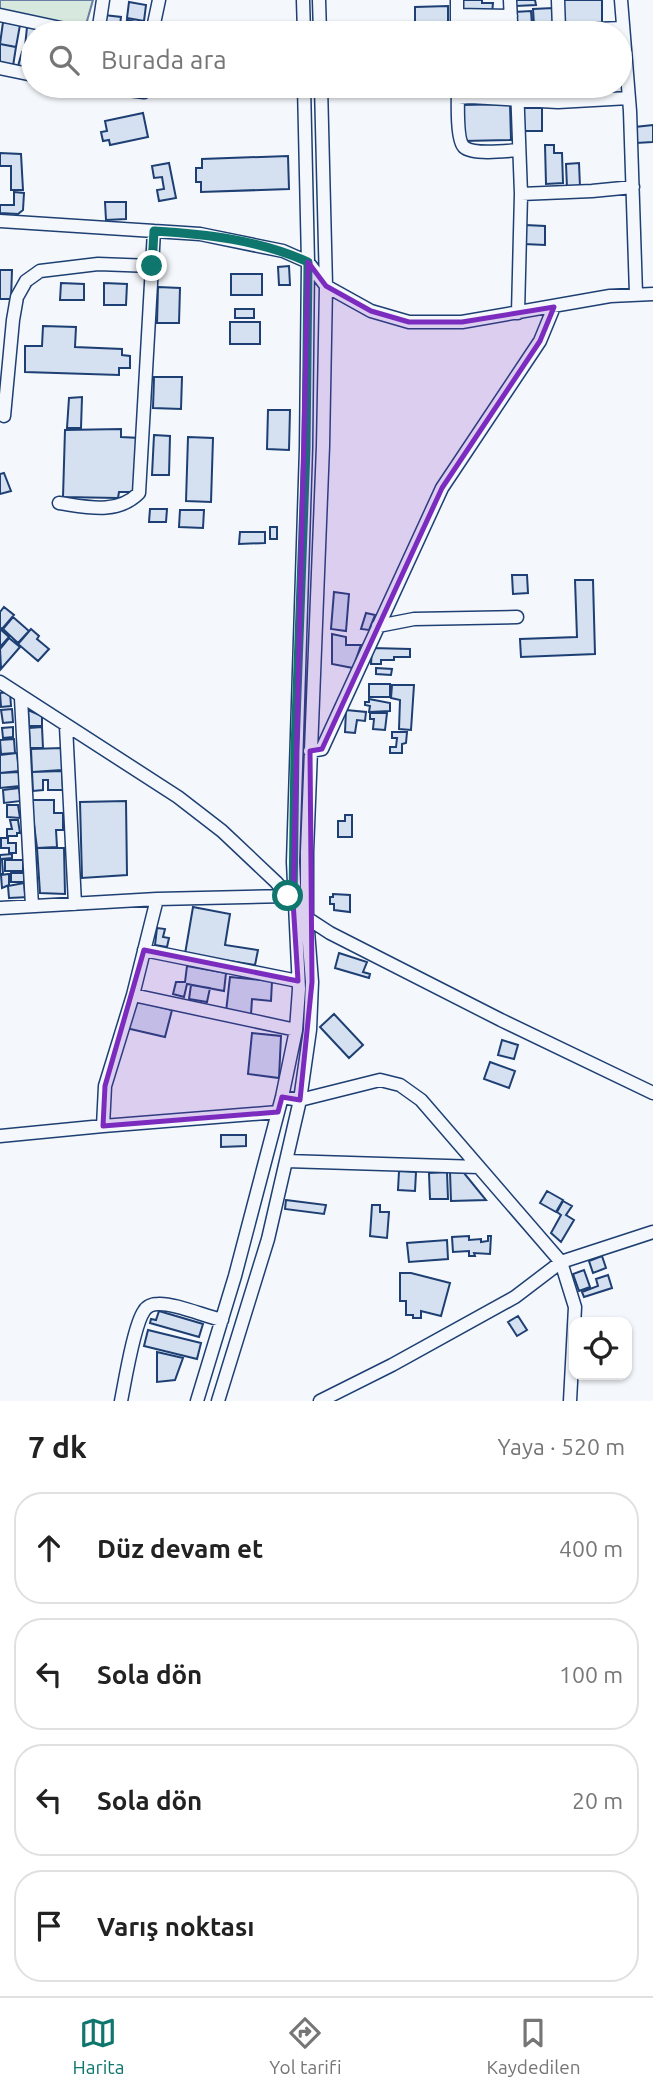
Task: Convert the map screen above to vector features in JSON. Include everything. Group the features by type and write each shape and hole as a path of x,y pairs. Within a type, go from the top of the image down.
{"street":[{"path":"100,21 103,0"},
{"path":"155,21 159,0"},
{"path":"303,0 303,21"},
{"path":"319,0 320,21"},
{"path":"457,0 457,21"},
{"path":"510,0 511,21"},
{"path":"558,0 559,21"},
{"path":"621,0 622,21"},
{"path":"0,15 28,21"},
{"path":"457,15 511,16"},
{"path":"0,68 21,72"},
{"path":"197,1401 222,1320 278,1112 296,1030 298,981 291,899 306,448 308,262 304,98"},
{"path":"218,1401 268,1239 300,1100 311,1018 312,982 307,918 310,751 323,446 326,286 321,98"},
{"path":"458,98 461,142 464,147 475,151 519,150"},
{"path":"488,98 519,101 629,98 636,294"},
{"path":"518,313 521,194 519,98"},
{"path":"521,194 634,187"},
{"path":"0,221 200,233 283,251 308,262 326,286 371,311 409,322 462,321 610,296 653,294"},
{"path":"59,503 104,509 129,503 139,493 154,231"},
{"path":"4,416 13,320 17,298 26,281 40,271 98,264 152,266"},
{"path":"310,751 321,749 442,488 540,341 554,307"},
{"path":"378,626 414,619 517,617"},
{"path":"0,682 178,797 222,831 276,882 307,918 348,944 653,1093"},
{"path":"21,698 32,906"},
{"path":"66,726 75,904"},
{"path":"0,908 157,900 291,899"},
{"path":"103,1126 105,1086 133,995 157,900"},
{"path":"144,950 298,981"},
{"path":"133,995 296,1030"},
{"path":"282,1097 300,1100 380,1080 400,1085 421,1100 561,1262 575,1307 570,1401"},
{"path":"0,1136 278,1112"},
{"path":"286,1161 479,1167"},
{"path":"320,1401 393,1365 515,1297 561,1262 653,1232"},
{"path":"121,1401 134,1342 146,1308 156,1303 222,1320"}],"highlighted area":[{"path":"308,262 326,286 371,311 409,322 462,322 554,307 540,341 442,488 322,749 310,751 312,982 300,1100 282,1097 278,1112 103,1126 105,1086 144,950 298,981 293,901"}],"shaded area":[{"path":"0,0 93,0 87,21 52,21 0,10"}],"building":[{"path":"463,0 493,3 492,13 462,11"},
{"path":"515,0 535,0 536,5 516,6"},
{"path":"563,0 602,0 602,21 563,21"},
{"path":"129,2 146,5 144,21 127,18"},
{"path":"448,6 448,21 415,21 415,7"},
{"path":"553,8 554,21 534,21 533,9"},
{"path":"531,11 532,21 515,21 514,12"},
{"path":"104,15 121,17 120,21 103,21"},
{"path":"3,22 20,25 16,47 0,44"},
{"path":"0,44 16,47 13,66 0,64"},
{"path":"510,104 511,140 463,141 462,105"},
{"path":"524,108 542,108 542,131 524,131"},
{"path":"143,113 148,137 110,145 109,140 103,141 101,132 107,131 105,121"},
{"path":"653,125 653,142 636,143 635,127"},
{"path":"545,145 554,145 554,153 562,153 563,183 546,184"},
{"path":"0,153 21,154 23,190 11,190 11,166 0,166"},
{"path":"288,156 289,189 201,192 201,182 196,182 196,168 202,168 202,159"},
{"path":"169,163 176,198 159,201 157,190 164,189 162,177 154,178 152,166"},
{"path":"579,163 580,187 567,188 566,164"},
{"path":"14,192 24,193 23,210 18,214 0,213 0,205 14,205"},
{"path":"105,202 126,202 126,219 106,220"},
{"path":"525,225 545,226 545,245 524,244"},
{"path":"289,266 290,285 279,285 278,267"},
{"path":"0,270 12,270 11,299 0,299"},
{"path":"231,274 262,274 262,295 231,295"},
{"path":"61,283 84,284 84,300 60,300"},
{"path":"104,283 127,284 126,305 104,305"},
{"path":"158,287 180,288 179,323 157,323"},
{"path":"235,309 254,309 254,318 235,318"},
{"path":"230,322 260,322 260,344 230,344"},
{"path":"43,326 76,327 75,347 122,349 122,355 130,356 130,368 119,368 119,375 25,372 25,346 42,346"},
{"path":"154,377 182,377 181,409 153,408"},
{"path":"82,397 81,428 67,428 69,398"},
{"path":"268,410 290,410 289,450 267,449"},
{"path":"121,429 121,437 140,438 133,495 133,492 119,492 118,498 63,497 65,430"},
{"path":"154,435 170,436 169,475 152,475"},
{"path":"188,437 213,438 211,502 186,501"},
{"path":"4,473 11,491 0,494 0,474"},
{"path":"150,509 167,509 166,522 149,522"},
{"path":"180,510 204,510 203,528 179,527"},
{"path":"270,527 277,527 277,539 270,539"},
{"path":"240,532 265,532 265,543 239,544"},
{"path":"512,575 527,575 528,593 513,594"},
{"path":"575,580 593,580 595,654 521,657 520,639 577,637"},
{"path":"334,592 349,594 346,631 331,629"},
{"path":"4,607 14,615 2,629 0,612"},
{"path":"366,613 375,615 369,630 361,629"},
{"path":"13,617 29,631 18,643 3,629"},
{"path":"0,629 9,637 0,647"},
{"path":"31,629 39,636 37,639 49,649 38,661 18,644"},
{"path":"332,634 346,637 346,645 361,645 353,668 332,664"},
{"path":"9,638 20,647 1,669 0,649"},
{"path":"372,648 410,649 410,657 394,657 394,660 381,660 381,664 371,664"},
{"path":"376,668 392,669 391,675 376,674"},
{"path":"369,684 390,684 390,697 369,697"},
{"path":"392,685 414,685 411,730 399,729 400,700 391,698"},
{"path":"10,692 11,706 1,707 0,693"},
{"path":"369,699 390,703 390,711 369,712 370,706 365,705 365,702 369,702"},
{"path":"12,709 13,722 3,723 1,710"},
{"path":"28,710 42,716 42,726 29,726"},
{"path":"346,710 366,712 365,721 357,720 355,733 345,732"},
{"path":"370,713 387,713 385,730 373,729 374,719 370,719"},
{"path":"13,727 13,737 3,738 2,728"},
{"path":"42,727 43,748 30,748 29,728"},
{"path":"392,732 407,732 402,753 390,753 390,747 396,747 397,738 392,738"},
{"path":"14,739 15,753 1,754 0,740"},
{"path":"62,748 62,770 32,772 31,749"},
{"path":"17,753 19,771 0,773 0,755"},
{"path":"62,771 63,790 48,790 48,780 43,780 43,790 33,791 32,772"},
{"path":"19,772 20,786 0,788 0,773"},
{"path":"19,788 21,801 4,803 3,790"},
{"path":"31,800 54,800 54,813 63,813 63,830 56,830 57,847 37,848"},
{"path":"126,801 127,875 82,878 80,802"},
{"path":"7,805 18,805 20,818 7,817"},
{"path":"345,815 352,815 352,837 338,837 338,821 345,821"},
{"path":"10,820 18,820 20,833 17,833 17,836 7,836 7,829 12,829"},
{"path":"1,838 8,838 8,843 16,843 16,853 9,853 9,848 1,848"},
{"path":"37,848 64,848 65,894 40,893"},
{"path":"12,854 12,858 2,859 3,874 0,874 0,855"},
{"path":"5,860 23,860 23,871 5,871"},
{"path":"11,873 24,873 24,882 11,882"},
{"path":"9,874 9,885 2,888 1,875"},
{"path":"24,883 25,893 28,893 29,897 9,898 8,886"},
{"path":"333,894 350,895 350,912 334,910 334,904 330,904"},
{"path":"193,907 230,914 225,945 258,950 255,965 185,954"},
{"path":"157,928 165,929 163,937 169,938 167,947 155,945"},
{"path":"339,953 367,962 363,972 370,974 369,978 335,968"},
{"path":"187,966 226,973 224,991 187,984 184,997 173,994 176,982 185,982"},
{"path":"230,977 272,981 271,1001 252,999 251,1015 226,1012"},
{"path":"191,985 210,988 207,1002 189,999"},
{"path":"133,1000 172,1010 165,1037 126,1028"},
{"path":"334,1014 363,1045 349,1058 320,1027"},
{"path":"252,1033 281,1036 279,1078 248,1074"},
{"path":"502,1040 518,1045 514,1059 498,1055"},
{"path":"490,1062 515,1071 509,1088 484,1079"},
{"path":"221,1135 246,1135 246,1146 221,1147"},
{"path":"399,1171 416,1172 415,1191 398,1190"},
{"path":"447,1172 448,1199 430,1199 429,1173"},
{"path":"450,1172 464,1173 486,1200 451,1201"},
{"path":"547,1191 563,1200 556,1212 540,1203"},
{"path":"286,1200 326,1205 324,1214 285,1209"},
{"path":"563,1201 572,1206 566,1215 574,1220 561,1242 551,1233 561,1215 557,1212"},
{"path":"372,1205 380,1205 380,1212 389,1212 387,1238 370,1236"},
{"path":"469,1236 469,1240 481,1239 481,1242 488,1241 488,1236 491,1236 490,1254 474,1253 475,1256 469,1256 469,1251 453,1252 452,1237"},
{"path":"447,1240 448,1259 409,1262 407,1243"},
{"path":"602,1256 606,1268 593,1273 589,1261"},
{"path":"584,1270 590,1287 579,1291 573,1274"},
{"path":"400,1273 411,1273 450,1283 441,1316 421,1311 421,1318 406,1315 406,1301 400,1301"},
{"path":"608,1275 612,1288 584,1297 582,1292 598,1286 596,1279"},
{"path":"159,1311 203,1324 199,1337 150,1323 151,1319 156,1320"},
{"path":"518,1316 527,1330 517,1336 508,1322"},
{"path":"148,1330 201,1343 197,1359 144,1346"},
{"path":"157,1352 183,1358 175,1380 157,1382"}],"route":[{"path":"152,266 154,231 200,233 283,251 308,262 306,448 295,748 293,901 288,896"}]}
